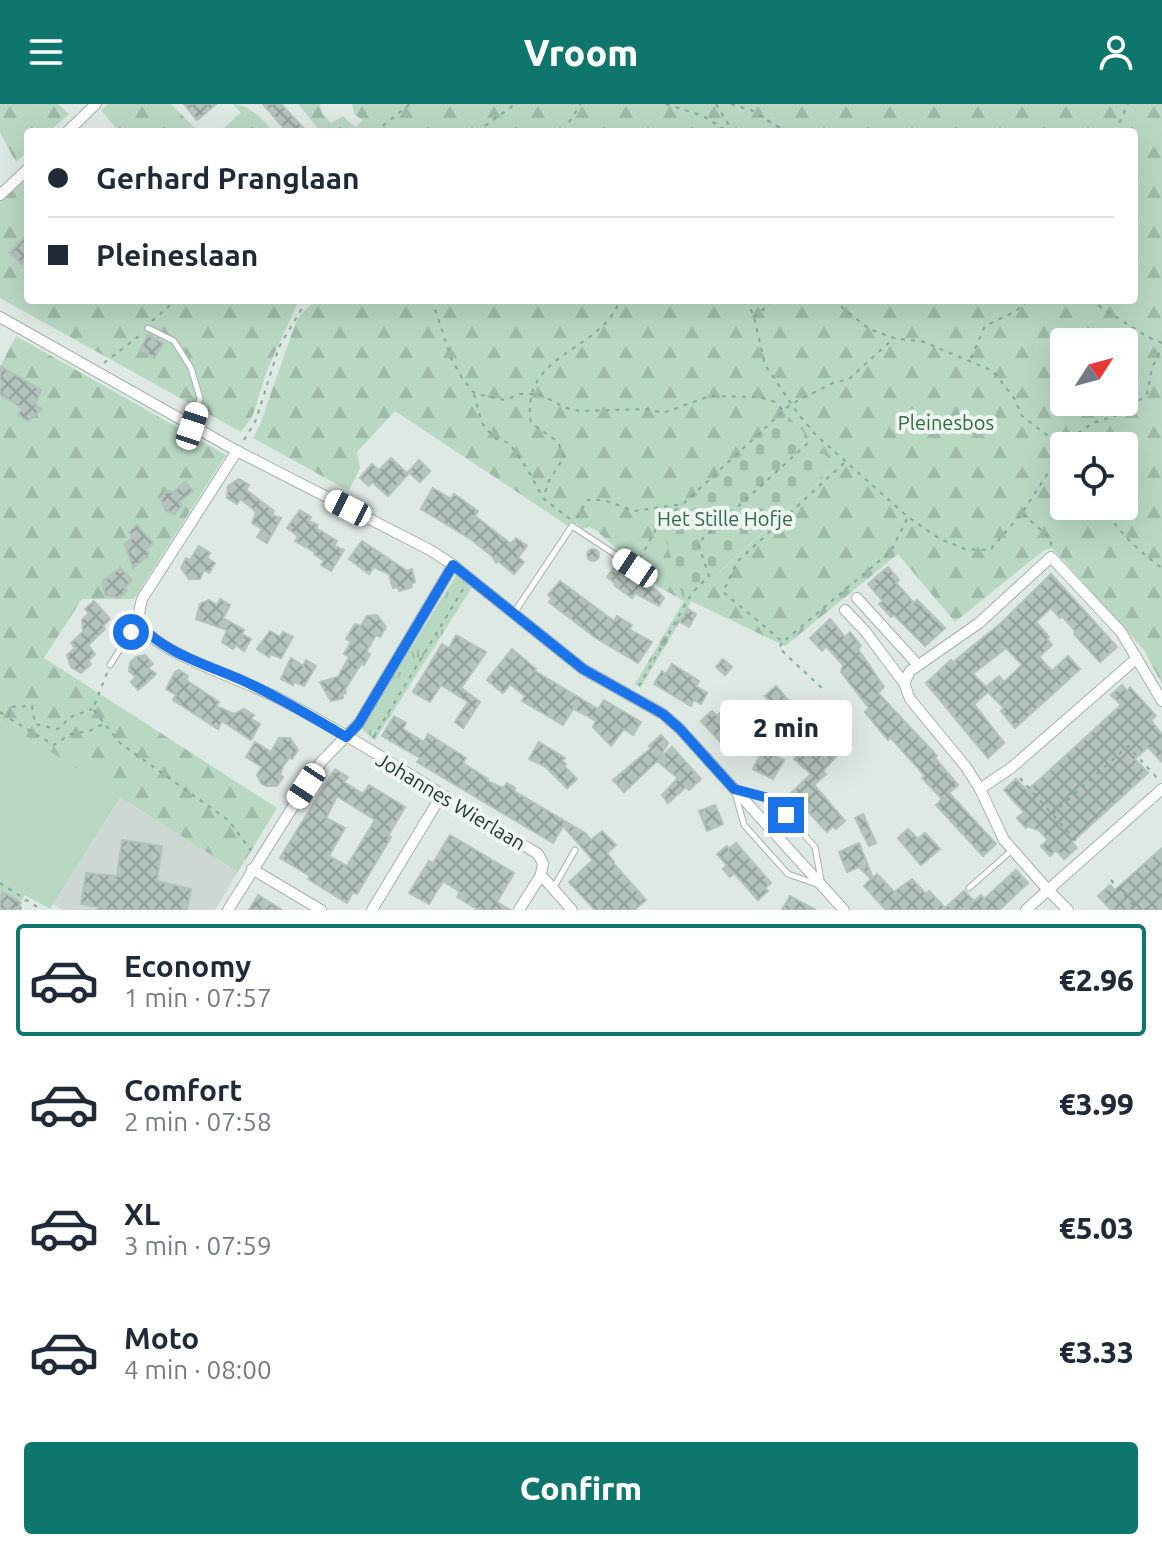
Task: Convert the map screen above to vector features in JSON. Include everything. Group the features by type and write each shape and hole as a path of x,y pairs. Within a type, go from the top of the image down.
{"street":[{"path":"71,128 96,104"},
{"path":"0,195 24,173"},
{"path":"0,317 237,451 430,550 453,565 583,669 663,714 844,910"},
{"path":"139,624 142,599 237,451"},
{"path":"904,683 910,671 979,623 1051,557 1121,632 1162,701"},
{"path":"228,910 321,762 359,723 453,565"},
{"path":"857,598 918,665"},
{"path":"845,610 904,683 910,699 956,752 980,789 997,830 1068,910"},
{"path":"865,631 876,620"},
{"name":"Johannes Wierlaan","path":"139,624 171,649 284,701 538,854 543,863 541,875 572,910"},
{"path":"980,789 1011,768 1137,658"},
{"path":"1026,910 1162,786"},
{"path":"372,910 441,796"},
{"path":"252,869 321,910"},
{"path":"519,910 541,875"}],"lane":[{"path":"148,328 174,341 191,368 200,398 192,426"},
{"path":"514,613 572,526 654,580"},
{"path":"110,665 139,624"},
{"path":"734,789 772,799 815,847 822,886 788,874 744,825 734,789"},
{"path":"553,889 566,871 575,850"},
{"path":"969,888 1012,850"}],"path":[{"path":"380,128 410,104"},
{"path":"482,128 515,104"},
{"path":"568,128 581,104"},
{"path":"666,104 703,116 724,128"},
{"path":"716,104 729,128"},
{"path":"731,104 753,111 780,128"},
{"path":"1117,128 1128,104"},
{"path":"90,369 148,328 154,318 171,304"},
{"path":"237,451 256,420 279,347 305,304"},
{"path":"433,304 451,358 473,392 482,423 494,438 509,443 544,499 574,522 587,500 604,500 634,511 683,504"},
{"path":"544,499 547,484 564,457 558,442 531,423 528,406 532,387 554,362 607,323 618,304"},
{"path":"749,304 765,365 816,435 908,517 940,539 965,549 990,550 1022,513 1050,470"},
{"path":"754,317 769,304"},
{"path":"838,304 869,329 894,338 924,342 993,371 1014,398 1022,416 1050,437"},
{"path":"970,359 985,326 1025,304"},
{"path":"1080,432 1093,423 1124,413 1147,394 1152,368 1162,345 1096,304"},
{"path":"635,568 657,527 791,404 833,383 849,379 894,338"},
{"path":"473,392 505,400 530,393 539,394 566,408 581,411 647,409 663,413 710,396 759,397 775,402 784,411"},
{"path":"632,697 692,593 709,576 698,543 808,443"},
{"path":"783,642 723,592 737,562 845,462"},
{"path":"1022,513 1051,539 1051,557"},
{"path":"824,690 779,648 891,551 908,517"},
{"path":"1112,520 1135,548 1162,568"},
{"path":"366,749 469,578"},
{"path":"8,717 12,707 32,706 35,724 57,729 62,727 68,718 93,709 110,665"},
{"path":"93,709 120,743 228,820 247,848 260,857"},
{"path":"0,712 54,745 71,734 104,724"},
{"path":"1052,814 1128,746 1162,786"},
{"path":"1011,768 1088,855"},
{"path":"1111,880 1138,910"},
{"path":"0,883 42,910"},
{"path":"1145,910 1162,894"},
{"path":"19,910 26,900"}],"shaded area":[{"path":"121,796 238,872 215,910 62,910 53,904"}],"green space":[{"path":"0,104 58,104 69,114 53,128 24,128 24,155 16,162 0,133"},
{"path":"108,104 171,104 195,128 116,128 101,110"},
{"path":"233,104 255,114 269,128 224,128 241,113"},
{"name":"Pleinesbos","path":"298,104 320,104 322,113 331,123 343,116 355,127 363,120 355,115 352,104 1162,104 1162,684 1144,650 1052,548 1043,551 955,622 898,554 785,646 689,600 835,466 787,415 684,601 659,587 598,532 590,527 582,529 577,523 570,527 395,411 357,452 360,468 349,491 253,438 294,327 312,304 1138,304 1138,128 318,128"},
{"path":"24,181 24,304 297,304 267,370 253,415 241,432 0,298 0,202"},
{"path":"16,336 226,455 134,599 82,599 44,658 277,808 238,872 0,720 0,367"},
{"name":"Het Stille Hofje","path":"787,415 835,466 719,572 692,601 641,687 635,684 684,601 662,527"},
{"path":"457,574 473,586 375,740 362,729 366,720"},
{"path":"0,720 121,796 50,909 25,895 14,910 0,910"}],"building":[{"path":"184,104 216,104 197,120"},
{"path":"263,104 281,104 303,128 284,128"},
{"path":"24,238 22,264 10,253"},
{"path":"148,335 163,343 155,358 140,350"},
{"path":"0,366 41,390 35,405 42,409 28,421 18,415 22,408 0,394"},
{"path":"391,458 408,474 388,496 372,482 369,486 360,478 372,464 379,470"},
{"path":"419,460 430,471 420,482 408,472"},
{"path":"239,479 249,485 246,490 274,511 272,515 281,518 267,543 257,537 262,529 252,523 256,512 241,499 237,504 227,498 228,486"},
{"path":"185,482 193,491 179,502 182,506 174,514 166,511 160,498 168,490 172,493"},
{"path":"433,488 451,499 454,494 478,511 475,516 511,544 516,538 527,546 518,557 524,562 514,574 498,561 496,563 472,540 421,509"},
{"path":"300,510 311,517 309,521 318,525 316,528 337,541 334,546 344,550 331,571 321,565 324,561 315,552 295,541 298,536 287,528"},
{"path":"137,525 153,543 146,550 149,554 133,568 125,544 133,537 129,532"},
{"path":"362,541 407,571 412,569 415,582 411,584 412,587 399,591 398,587 393,588 389,574 374,567 369,574 349,559"},
{"path":"199,546 210,553 207,558 215,563 209,573 204,570 200,579 189,579 181,568 186,558 190,560"},
{"path":"588,550 598,550 598,560 588,560"},
{"path":"616,565 657,591 664,598 659,606 635,593 632,598 614,585 607,577"},
{"path":"888,567 899,580 896,583 914,603 917,600 945,628 925,646 879,604 883,601 868,584"},
{"path":"120,568 132,580 124,588 127,590 119,598 105,595 103,581"},
{"path":"1051,574 1117,647 1100,662 1062,616 1060,618 1051,608 1036,622 1052,645 1039,657 1052,671 1068,656 1080,669 1015,728 1001,711 1004,708 988,692 974,704 1004,743 988,758 926,683 1000,624","holes":["1006,648 1022,665 1004,682 999,676 986,687 973,674"]},
{"path":"560,581 614,621 617,616 632,625 629,629 652,642 638,663 596,638 549,602 552,598 548,595"},
{"path":"220,599 230,605 223,618 244,630 242,634 251,639 244,651 236,645 233,649 222,642 227,630 196,619 200,604 209,600 217,605"},
{"path":"94,601 110,619 103,626 105,629 88,645 95,654 88,661 91,664 81,673 71,667 67,655 75,648 71,643 83,632 82,620 89,613 85,609"},
{"path":"688,609 696,614 689,627 680,622"},
{"path":"377,615 386,627 380,637 376,635 366,652 370,654 345,689 343,698 331,701 320,682 338,677 349,657 344,654 351,642 346,639 355,624 361,626 367,616"},
{"path":"830,619 845,637 850,632 861,646 858,649 884,687 878,693 937,756 935,758 958,785 949,793 996,844 983,856 936,805 942,799 922,778 925,776 865,712 869,708 841,672 843,665 826,646 822,651 810,638"},
{"path":"270,631 280,637 283,632 293,637 281,658 271,654 269,657 257,649"},
{"path":"456,635 486,652 461,688 480,702 463,728 455,722 468,702 441,685 430,702 413,692 442,644 449,648"},
{"path":"512,649 535,671 598,709 604,700 641,722 633,735 624,729 611,746 593,727 596,721 580,712 573,709 563,725 522,701 525,696 510,684 503,693 487,680"},
{"path":"145,655 153,664 148,668 156,674 138,690 131,682 136,677 129,671 130,663 136,657"},
{"path":"291,658 303,666 306,660 316,666 304,686 281,679"},
{"path":"723,659 732,667 725,675 716,667"},
{"path":"672,664 699,681 696,686 707,693 701,704 694,700 691,706 654,684 662,671 666,674"},
{"path":"179,670 188,676 186,680 219,702 216,706 234,714 244,709 254,715 251,719 260,724 251,740 222,721 218,729 173,700 176,695 166,689"},
{"path":"1122,685 1127,691 1130,687 1156,716 1151,720 1162,735 1162,762 1148,747 1135,759 1148,773 1072,842 1077,848 1064,859 1056,850 1050,856 1041,846 1048,840 1040,831 1026,828 1017,818 1024,812 1004,790 1016,779 1027,790 1039,780 1121,705 1111,695"},
{"path":"776,686 793,706 796,703 803,710 771,742 769,740 788,706 780,713 765,696"},
{"path":"712,711 717,716 722,711 749,741 739,750 737,746 730,752 701,721"},
{"path":"394,716 406,723 403,729 424,742 428,734 466,758 463,763 487,781 503,788 507,783 515,788 514,791 585,833 591,840 602,831 616,845 607,853 613,863 646,900 634,910 595,910 569,882 593,860 563,826 553,843 417,762 420,758 382,736"},
{"path":"835,729 849,742 814,785 845,821 827,832 791,793 811,774 794,759 803,750 810,757"},
{"path":"661,735 668,743 658,760 672,747 701,779 668,803 662,795 678,778 657,761 624,792 613,780 651,748 649,746"},
{"path":"279,738 290,738 298,750 283,766 280,775 283,777 277,786 266,786 257,775 262,767 246,757 255,742 271,752"},
{"path":"768,741 778,747 772,755 784,760 773,779 753,769"},
{"path":"539,742 565,758 562,761 566,764 564,766 577,779 567,788 546,767 529,759"},
{"path":"335,769 348,777 344,782 363,794 369,785 405,807 357,894 353,892 347,903 280,858","holes":["337,796 375,820 347,866 329,856 345,828 326,818"]},
{"path":"715,805 723,824 707,831 699,811"},
{"path":"863,814 876,843 869,846 855,818"},
{"path":"908,829 918,839 925,833 940,849 921,865 898,838"},
{"path":"450,835 514,873 497,902 510,910 479,910 457,897 460,892 443,881 429,904 409,893"},
{"path":"122,840 162,846 157,881 191,889 187,910 98,910 99,907 81,904 86,873 117,876"},
{"path":"736,843 771,883 765,888 768,891 758,900 734,873 730,877 723,869 727,865 717,854"},
{"path":"859,843 873,878 877,874 894,892 912,879 945,908 964,891 973,900 961,910 886,910 864,886 871,879 859,867 847,872 839,852"},
{"path":"1162,848 1162,910 1111,910 1098,896 1110,885 1115,890"},
{"path":"1016,870 1028,883 999,910 964,910 981,895 984,899"},
{"path":"3,892 21,903 16,910 0,910"},
{"path":"258,895 282,910 249,910"},
{"path":"790,896 799,901 816,910 782,910"}],"route":[{"path":"131,632 139,624 171,649 247,682 346,737 359,723 453,565 583,669 663,714 734,789 772,799 786,815"}]}
